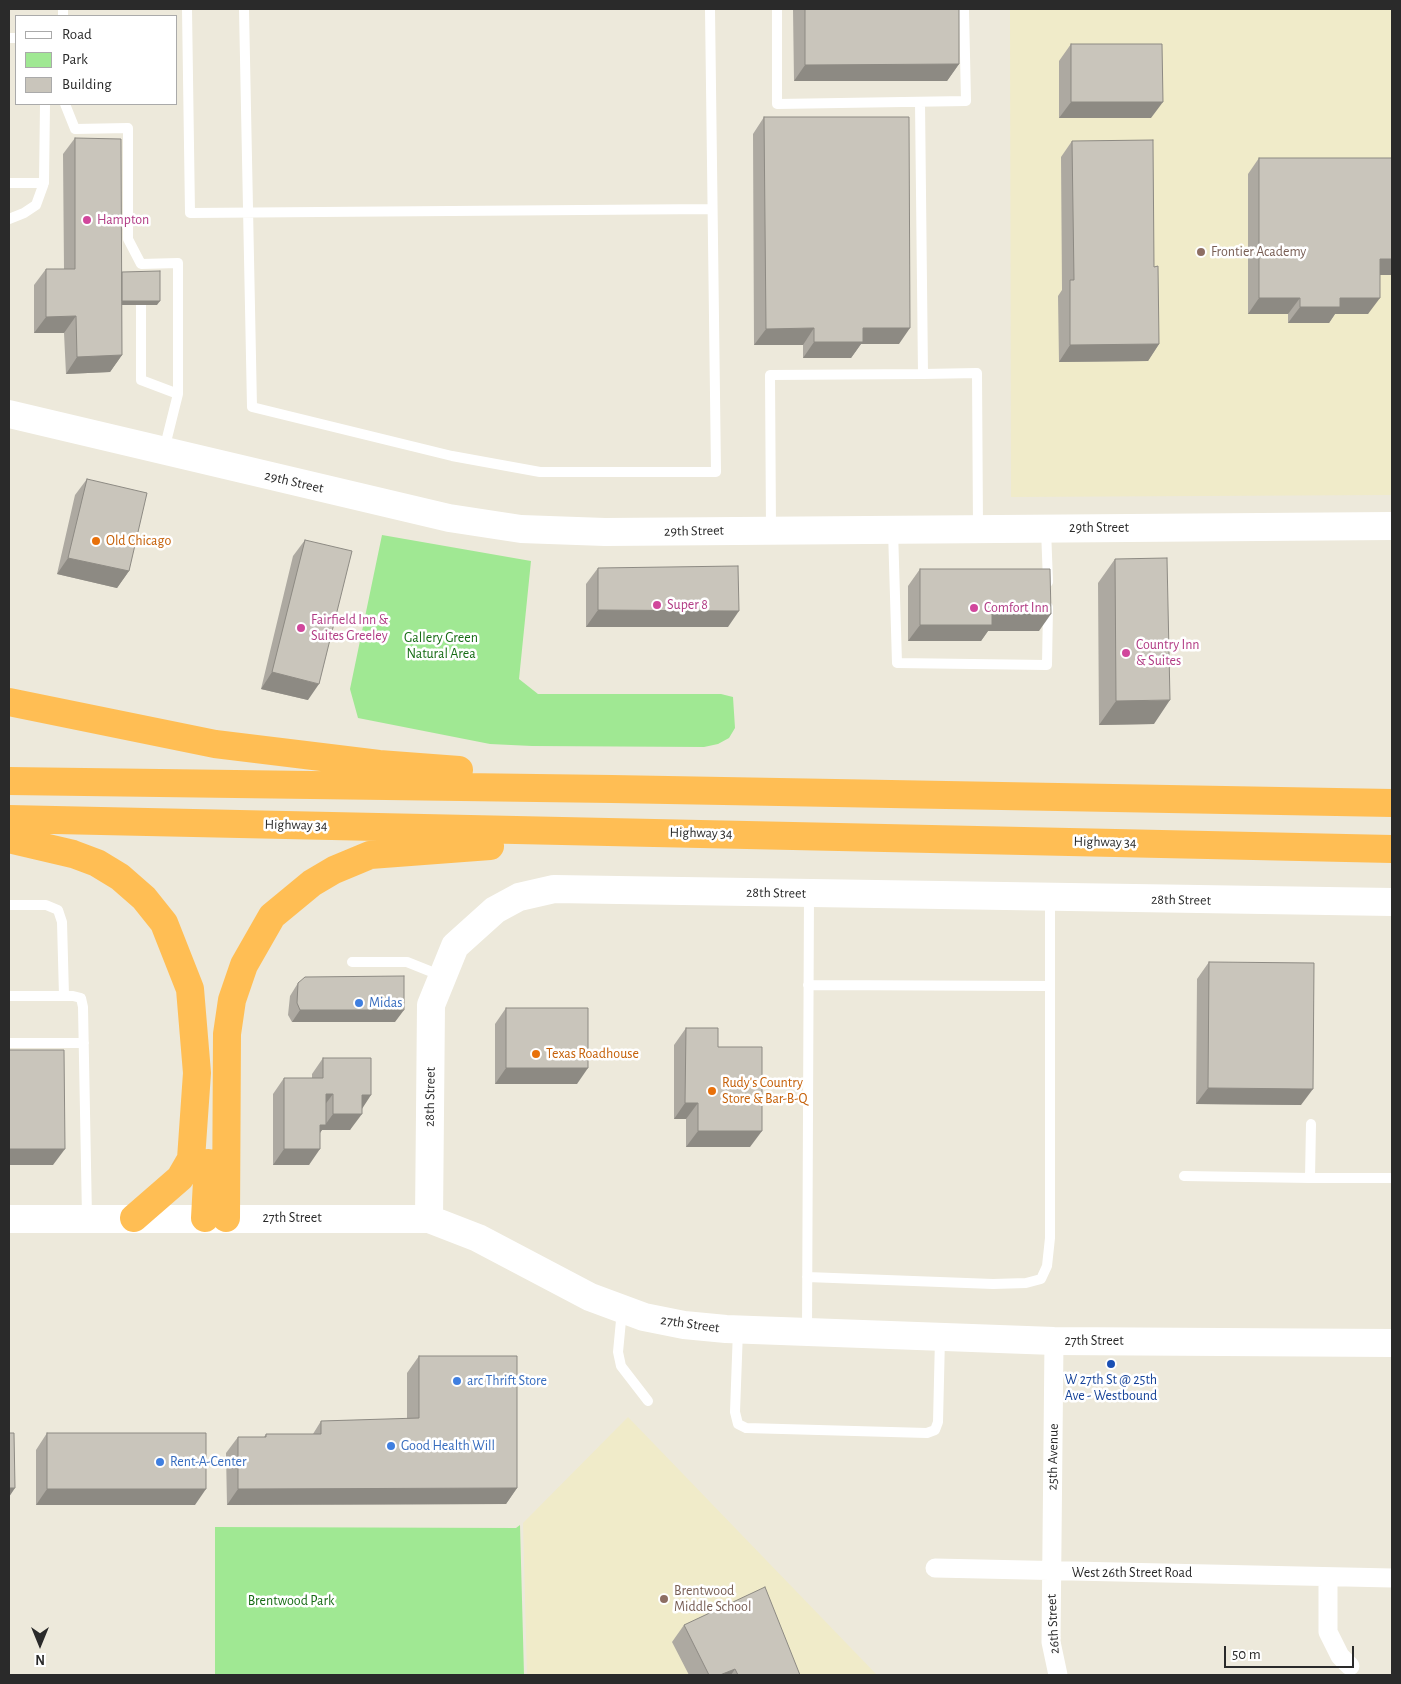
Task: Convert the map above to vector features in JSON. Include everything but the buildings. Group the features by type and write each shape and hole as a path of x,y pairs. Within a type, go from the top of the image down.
{"highway":[{"path":"9,702 215,744 379,764 540,778 612,789"},
{"path":"9,781 612,789 1392,803"},
{"name":"Highway 34","path":"9,819 1392,849"},
{"path":"215,1218 227,1034 232,1000 244,964 272,916 312,883 334,870 370,855 474,846 538,845 579,831"},
{"path":"9,839 35,844 97,863 120,877 144,898 164,923 190,989 197,1073 191,1159 186,1169 166,1192 134,1218"},
{"path":"197,1073 205,1104 215,1218"}],"street":[{"name":"29th Street","path":"9,414 449,518 521,529 605,532 1392,526"},
{"name":"28th Street","path":"429,1219 431,1005 455,946 495,910 519,897 554,889 1392,902"},
{"name":"27th Street","path":"9,1219 429,1219 478,1238 590,1297 644,1317 684,1325 738,1330 1054,1341 1392,1343"},
{"name":"25th Avenue","path":"1051,1572 1054,1341"},
{"name":"West 26th Street Road","path":"935,1568 1392,1578"},
{"name":"26th Street","path":"1051,1572 1051,1642 1058,1675"},
{"path":"1328,1577 1328,1632 1340,1656 1350,1666"}],"lane":[{"path":"188,9 190,213 712,209"},
{"path":"244,9 252,407 452,456 540,472 716,472 710,9"},
{"path":"777,9 777,104 966,101 964,9"},
{"path":"178,38 188,38"},
{"path":"920,102 923,374"},
{"path":"9,219 24,213 36,205 44,183 46,105"},
{"path":"65,105 75,129 128,128 128,240 141,273 141,380 178,394"},
{"path":"9,183 44,183"},
{"path":"141,273 178,263 178,394 164,450"},
{"path":"771,530 770,375 977,373 978,528"},
{"path":"893,529 897,663 1047,665 1048,555 1046,528"},
{"path":"807,1332 809,894"},
{"path":"807,1277 992,1284 1026,1283 1041,1279 1048,1266 1050,1238 1050,898"},
{"path":"9,905 46,906 58,910 62,922 64,996"},
{"path":"352,962 407,962 443,977"},
{"path":"808,985 1050,986"},
{"path":"9,996 64,996 81,998 84,1043 87,1218"},
{"path":"9,1043 84,1043"},
{"path":"1310,1178 1311,1124"},
{"path":"1184,1176 1392,1178"},
{"path":"622,1308 618,1352 621,1366 648,1401"},
{"path":"738,1330 735,1412 738,1424 746,1428 927,1433 935,1430 938,1422 940,1337"}],"shaded area":[{"name":"Frontier Academy","path":"1010,9 1392,9 1392,495 1011,497"},
{"name":"Brentwood Middle School","path":"628,1417 877,1675 527,1675 523,1523"}],"green space":[{"name":"Gallery Green Natural Area","path":"382,535 531,561 519,679 538,694 721,694 733,697 735,728 729,738 718,744 704,747 532,746 490,744 358,718 350,689"},
{"name":"Brentwood Park","path":"520,1525 524,1675 215,1675 215,1527 516,1528"}],"place":[{"name":"Hampton","path":"87,220"},
{"name":"Frontier Academy","path":"1201,252"},
{"name":"Old Chicago","path":"96,541"},
{"name":"Super 8","path":"657,605"},
{"name":"Comfort Inn","path":"974,608"},
{"name":"Fairfield Inn & Suites Greeley","path":"301,628"},
{"name":"Country Inn & Suites","path":"1126,653"},
{"name":"Midas","path":"359,1003"},
{"name":"Texas Roadhouse","path":"536,1054"},
{"name":"Rudy's Country Store & Bar-B-Q","path":"712,1091"},
{"name":"W 27th St @ 25th Ave - Westbound","path":"1111,1364"},
{"name":"arc Thrift Store","path":"457,1381"},
{"name":"Good Health Will","path":"391,1446"},
{"name":"Rent-A-Center","path":"160,1462"},
{"name":"Brentwood Middle School","path":"664,1599"}]}
